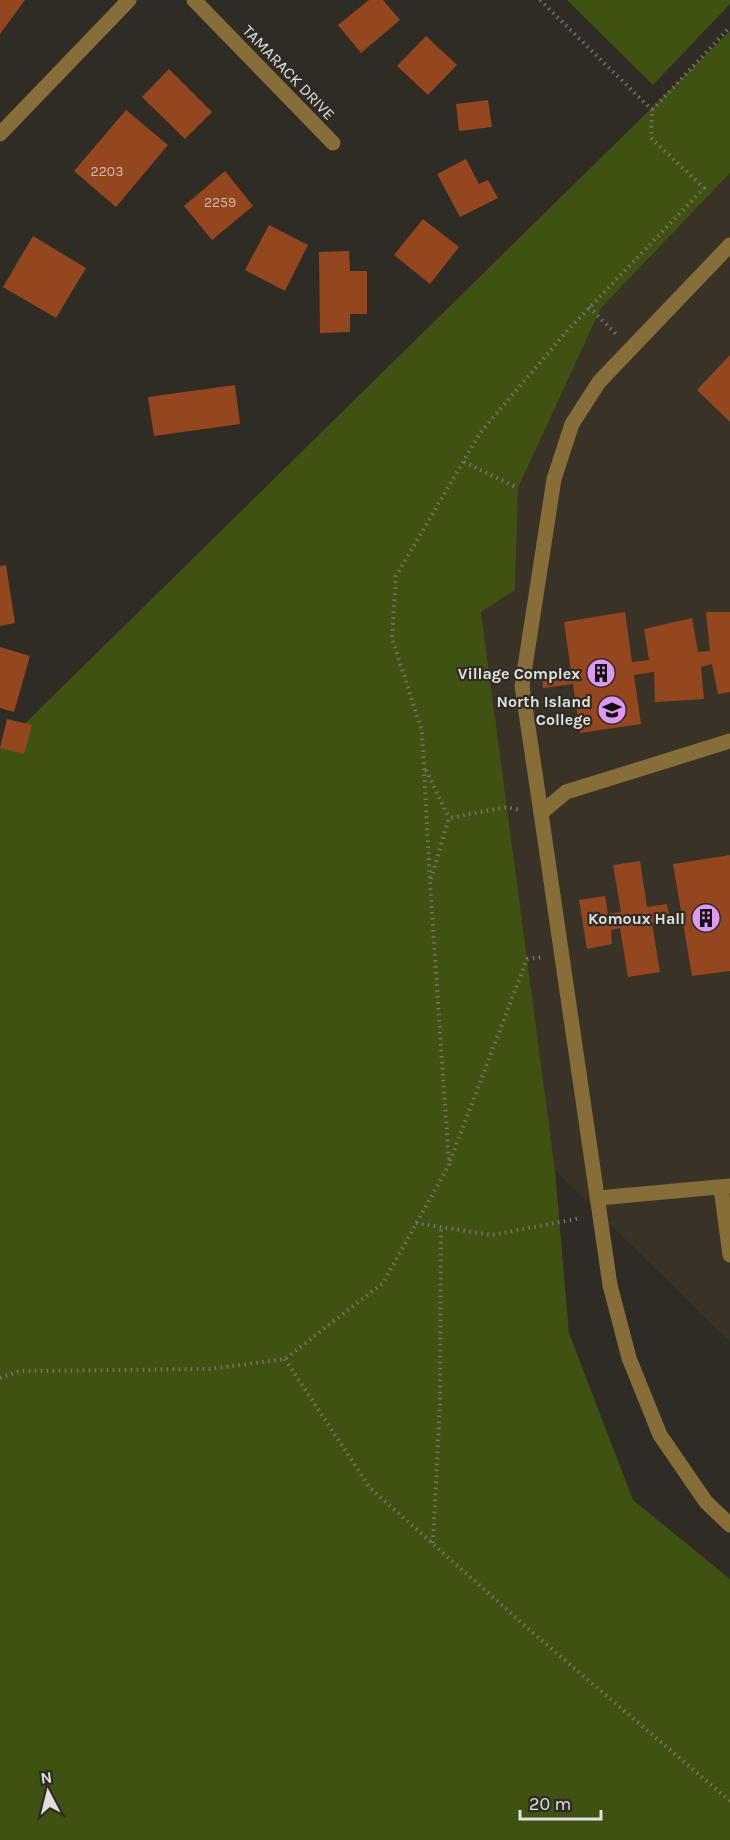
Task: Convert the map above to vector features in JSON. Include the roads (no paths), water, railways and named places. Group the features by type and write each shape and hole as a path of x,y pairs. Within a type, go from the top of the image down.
{"street":[{"path":"0,134 129,0"},
{"name":"TAMARACK DRIVE","path":"194,0 333,143"},
{"path":"730,245 599,382 572,424 554,479 522,686 610,1285 629,1358 660,1435 706,1502 730,1525"},
{"path":"542,813 566,792 730,741"},
{"path":"598,1198 726,1187 730,1255"}],"place":[{"name":"Village Complex","path":"601,673"},
{"name":"North Island College","path":"612,710"},
{"name":"Komoux Hall","path":"706,918"}]}
